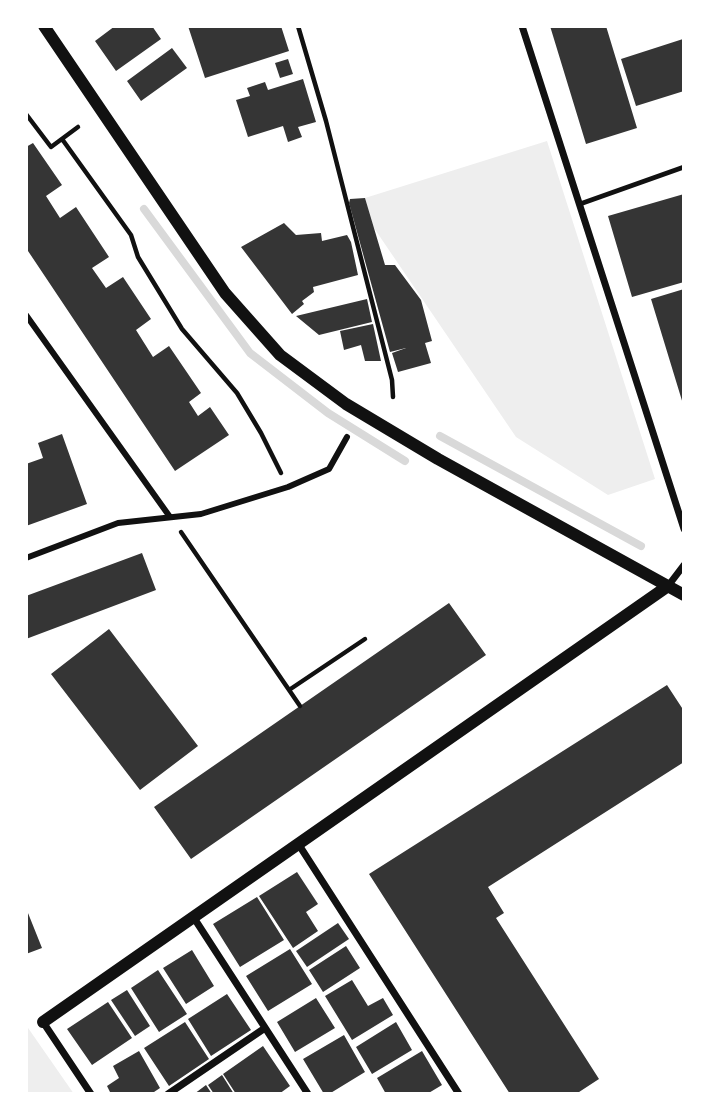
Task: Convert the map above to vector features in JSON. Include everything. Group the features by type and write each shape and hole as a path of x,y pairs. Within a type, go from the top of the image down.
{"street":[{"path":"44,26 225,293 280,355 346,404 684,595"},
{"path":"522,26 684,529"},
{"path":"26,314 170,517"},
{"path":"26,558 118,523 201,514 289,487 329,469 347,437"},
{"path":"91,1094 43,1021 668,586 684,565"},
{"path":"299,845 459,1094"},
{"path":"194,918 308,1094"},
{"path":"168,1094 265,1028"}],"lane":[{"path":"580,204 684,167"}],"path":[{"path":"298,26 326,121 392,380 393,397"},
{"path":"26,114 51,147 78,127"},
{"path":"62,139 131,235 138,257 183,329 237,393 289,487"},
{"path":"170,517 300,706"},
{"path":"289,690 365,639"}],"shaded area":[{"path":"547,141 655,479 608,495 516,437 374,228 365,198"},
{"path":"26,1025 74,1094 26,1094"}],"building":[{"path":"115,26 152,26 161,39 116,71 95,41"},
{"path":"188,26 281,26 289,51 205,78"},
{"path":"550,26 606,26 637,128 586,144"},
{"path":"683,39 684,91 636,106 621,59"},
{"path":"172,48 187,68 141,101 127,81"},
{"path":"288,59 293,74 280,78 275,63"},
{"path":"303,79 316,122 298,127 302,137 288,142 283,126 248,137 236,100 250,96 247,88 265,82 268,90"},
{"path":"33,143 62,185 46,196 60,218 76,207 109,257 92,268 106,288 123,277 151,319 136,330 153,357 169,346 201,393 189,402 198,416 210,407 229,435 175,471 26,248 26,147"},
{"path":"684,194 684,282 632,297 608,216"},
{"path":"365,198 385,265 395,265 421,300 432,341 425,343 431,363 398,372 392,353 406,348 390,352 349,203 350,199"},
{"path":"284,223 296,235 321,233 322,241 347,235 358,275 313,287 314,292 302,301 304,304 292,314 241,247"},
{"path":"684,289 684,404 683,404 651,299"},
{"path":"367,299 372,322 319,335 296,316"},
{"path":"373,324 381,361 365,361 361,345 344,350 340,331"},
{"path":"62,434 87,504 26,526 26,464 43,458 38,443"},
{"path":"142,553 156,590 26,639 26,596"},
{"path":"449,603 486,655 191,859 154,807"},
{"path":"109,629 198,746 140,790 51,674"},
{"path":"667,685 684,711 684,762 488,887 504,913 496,918 599,1079 576,1094 510,1094 369,874"},
{"path":"297,872 318,904 306,912 318,931 293,948 259,896"},
{"path":"257,897 284,940 240,967 213,924"},
{"path":"26,908 42,948 26,954"},
{"path":"338,923 349,939 307,967 296,951"},
{"path":"346,946 360,968 323,992 309,970"},
{"path":"290,949 312,984 268,1011 246,976"},
{"path":"192,950 214,986 186,1004 163,968"},
{"path":"158,970 187,1014 159,1032 131,988"},
{"path":"352,980 368,1006 383,998 393,1015 352,1040 325,996"},
{"path":"127,990 150,1026 135,1036 111,1000"},
{"path":"227,994 251,1030 211,1056 188,1019"},
{"path":"316,998 335,1028 295,1052 277,1022"},
{"path":"108,1002 132,1038 92,1065 67,1029"},
{"path":"185,1022 209,1059 169,1086 144,1048"},
{"path":"396,1022 412,1050 372,1074 356,1047"},
{"path":"344,1035 365,1072 329,1094 324,1094 303,1059"},
{"path":"263,1046 290,1086 279,1094 236,1094 223,1074"},
{"path":"139,1051 160,1088 151,1094 111,1094 107,1086 119,1078 113,1066"},
{"path":"422,1051 442,1085 427,1094 386,1094 377,1078"},
{"path":"222,1075 234,1094 214,1094 208,1085"},
{"path":"206,1085 212,1094 194,1094"}],"waterway":[{"path":"144,209 250,353 328,413 405,461"},
{"path":"440,436 641,546"}]}
